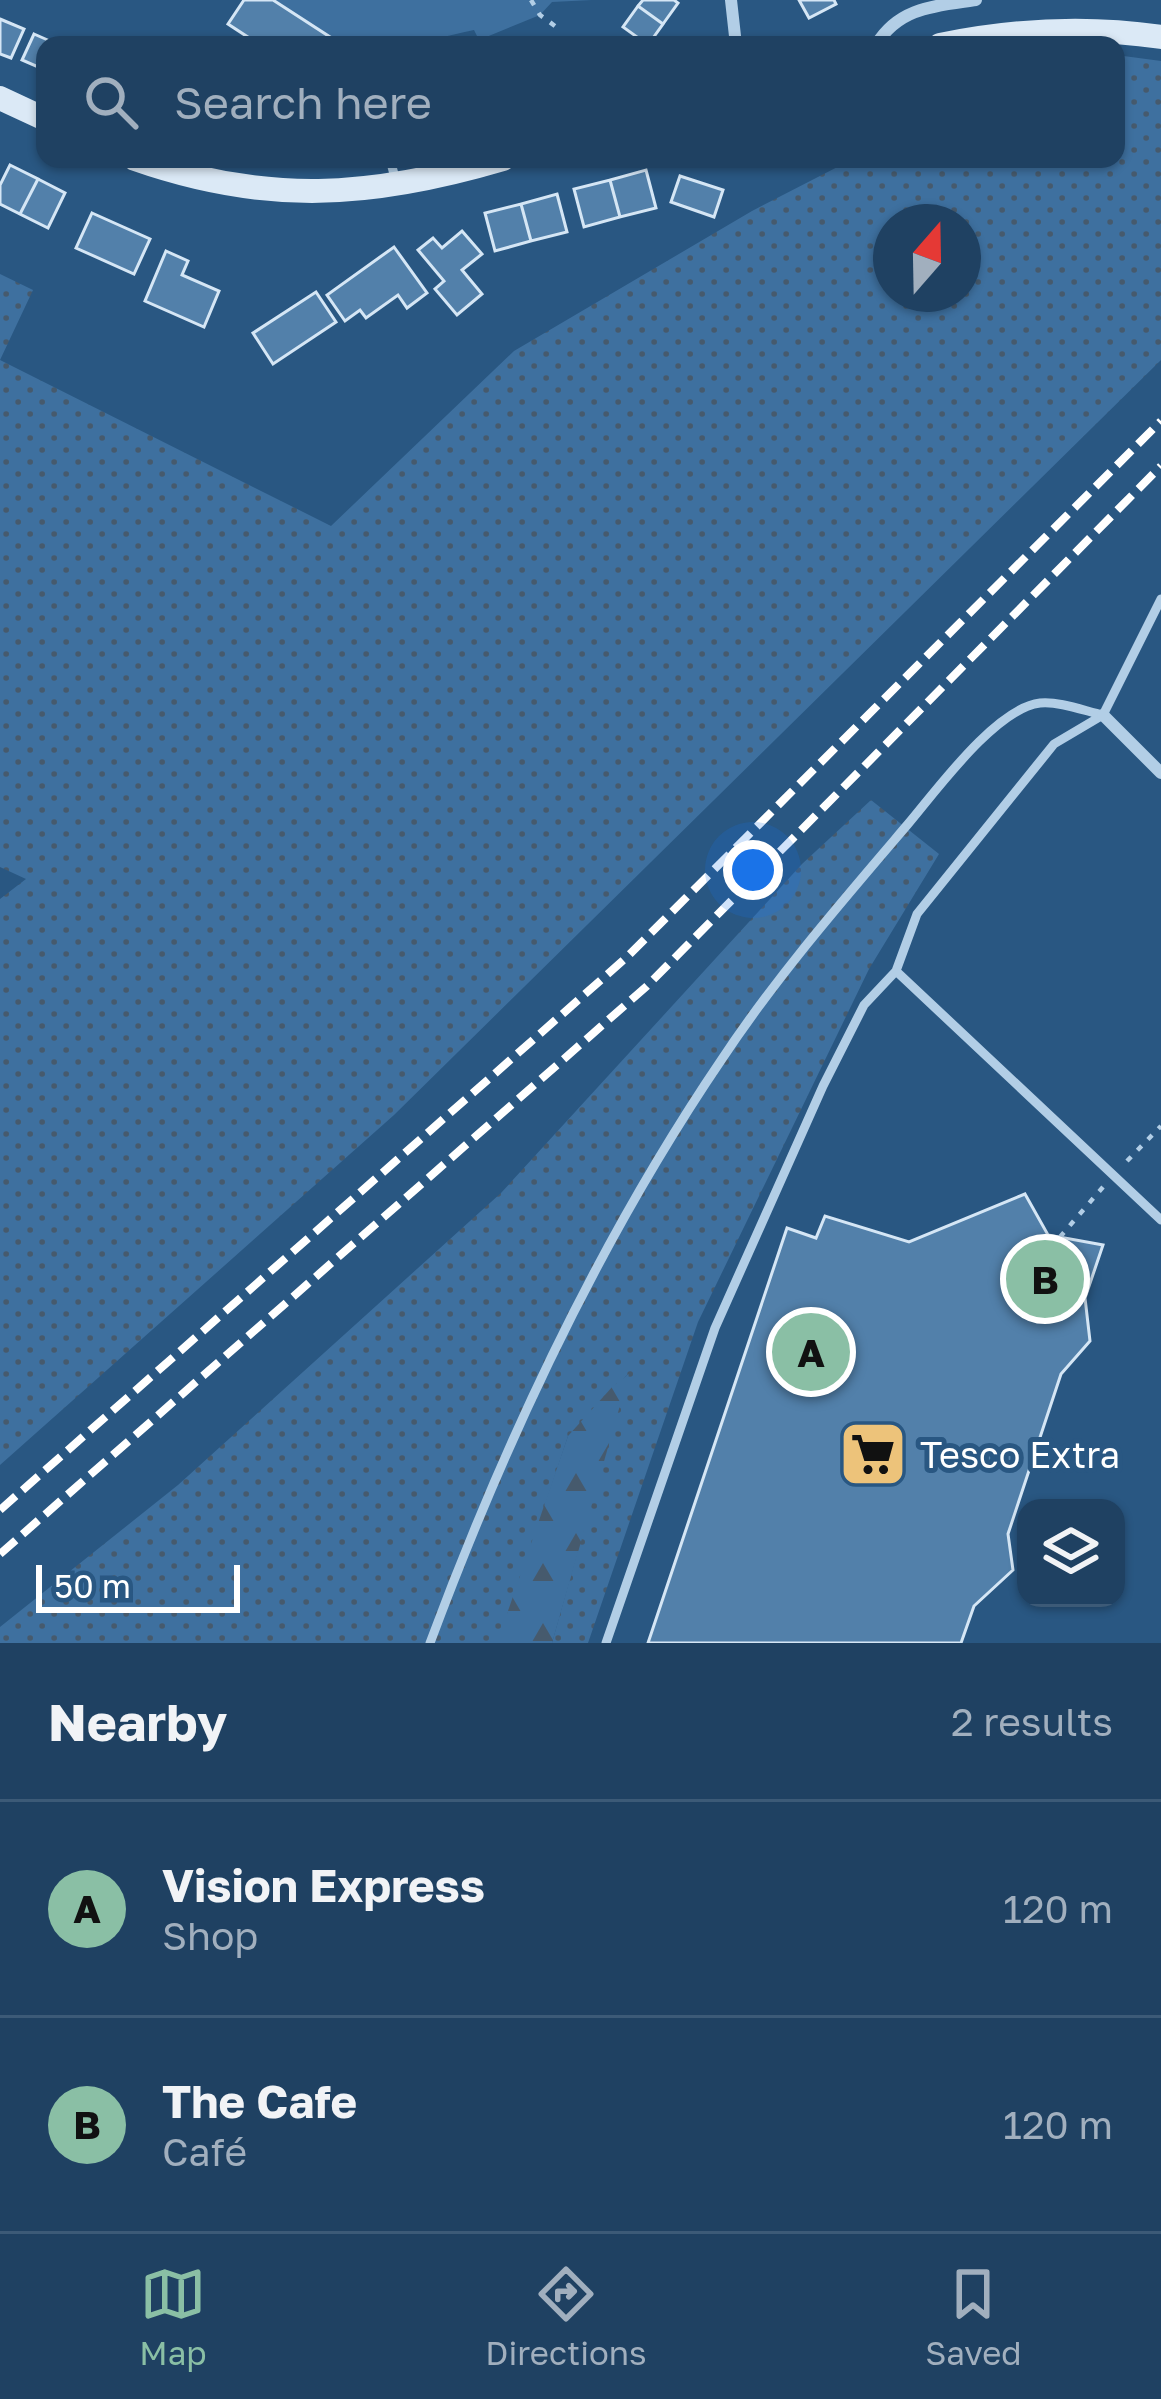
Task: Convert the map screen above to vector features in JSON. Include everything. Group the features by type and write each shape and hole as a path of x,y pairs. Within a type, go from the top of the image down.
{"street":[{"path":"731,0 735,36"},
{"path":"882,36 888,26 918,8 976,0"},
{"path":"1013,36 1112,30 1161,37"},
{"path":"0,98 36,115"},
{"path":"165,168 228,187 278,192 329,192 393,171"},
{"path":"1103,715 1161,773"}],"lane":[{"path":"606,1643 715,1328 864,1005 896,971 917,914 1054,744 1103,715 1161,598"},
{"path":"430,1643 480,1508 564,1329 627,1213 722,1058 841,903 998,724 1040,703 1103,715"},
{"path":"896,971 1161,1220"}],"path":[{"path":"531,0 540,15 560,29"}],"green space":[{"path":"273,0 592,0 552,2 540,15 489,36 477,36 474,30 448,36 328,36"},
{"path":"1125,56 1161,61 1161,360 394,1115 0,1465 0,899 26,879 0,867 0,360 331,526 514,351 752,211 836,168 1125,168"},
{"path":"0,274 33,290 0,360"},
{"path":"871,800 939,854 869,969 698,1322 588,1643 552,1643 627,1375 568,1436 499,1643 0,1643 0,1627 178,1485 501,1193 802,864"},
{"path":"629,1374 552,1643 497,1643 568,1436"}],"building":[{"path":"244,0 273,0 328,36 246,36 228,24"},
{"path":"643,0 678,3 663,24 638,6"},
{"path":"799,0 834,0 836,4 809,18"},
{"path":"638,6 663,24 654,36 636,36 623,27"},
{"path":"0,19 24,29 11,58 0,54"},
{"path":"34,34 39,36 36,66 22,60"},
{"path":"10,165 38,179 20,214 0,204 0,185"},
{"path":"646,170 656,208 620,217 610,180"},
{"path":"680,176 723,190 714,217 671,202"},
{"path":"38,179 65,193 48,228 20,214"},
{"path":"610,180 620,217 584,227 574,189"},
{"path":"557,194 567,232 531,241 521,204"},
{"path":"521,204 531,241 495,251 485,213"},
{"path":"92,213 150,239 134,274 76,248"},
{"path":"462,231 482,254 462,270 482,294 457,315 435,289 444,281 418,250 433,238 442,248"},
{"path":"394,247 427,293 407,308 398,295 366,318 360,310 345,321 327,295"},
{"path":"166,251 188,261 182,275 219,291 204,327 145,301"},
{"path":"316,292 336,322 273,364 253,333"},
{"name":"Tesco Extra","path":"1025,1194 1048,1235 1103,1245 1085,1298 1090,1341 1061,1374 1017,1499 1008,1534 1013,1570 974,1606 961,1643 648,1643 787,1228 816,1238 825,1216 909,1242"}],"railway":[{"path":"0,1510 627,957 1161,421"},
{"path":"0,1554 647,986 1161,466"}],"place":[{"name":"The Cafe","path":"1045,1279"},
{"name":"Vision Express","path":"811,1352"},
{"name":"Tesco Extra","path":"873,1454"}]}
